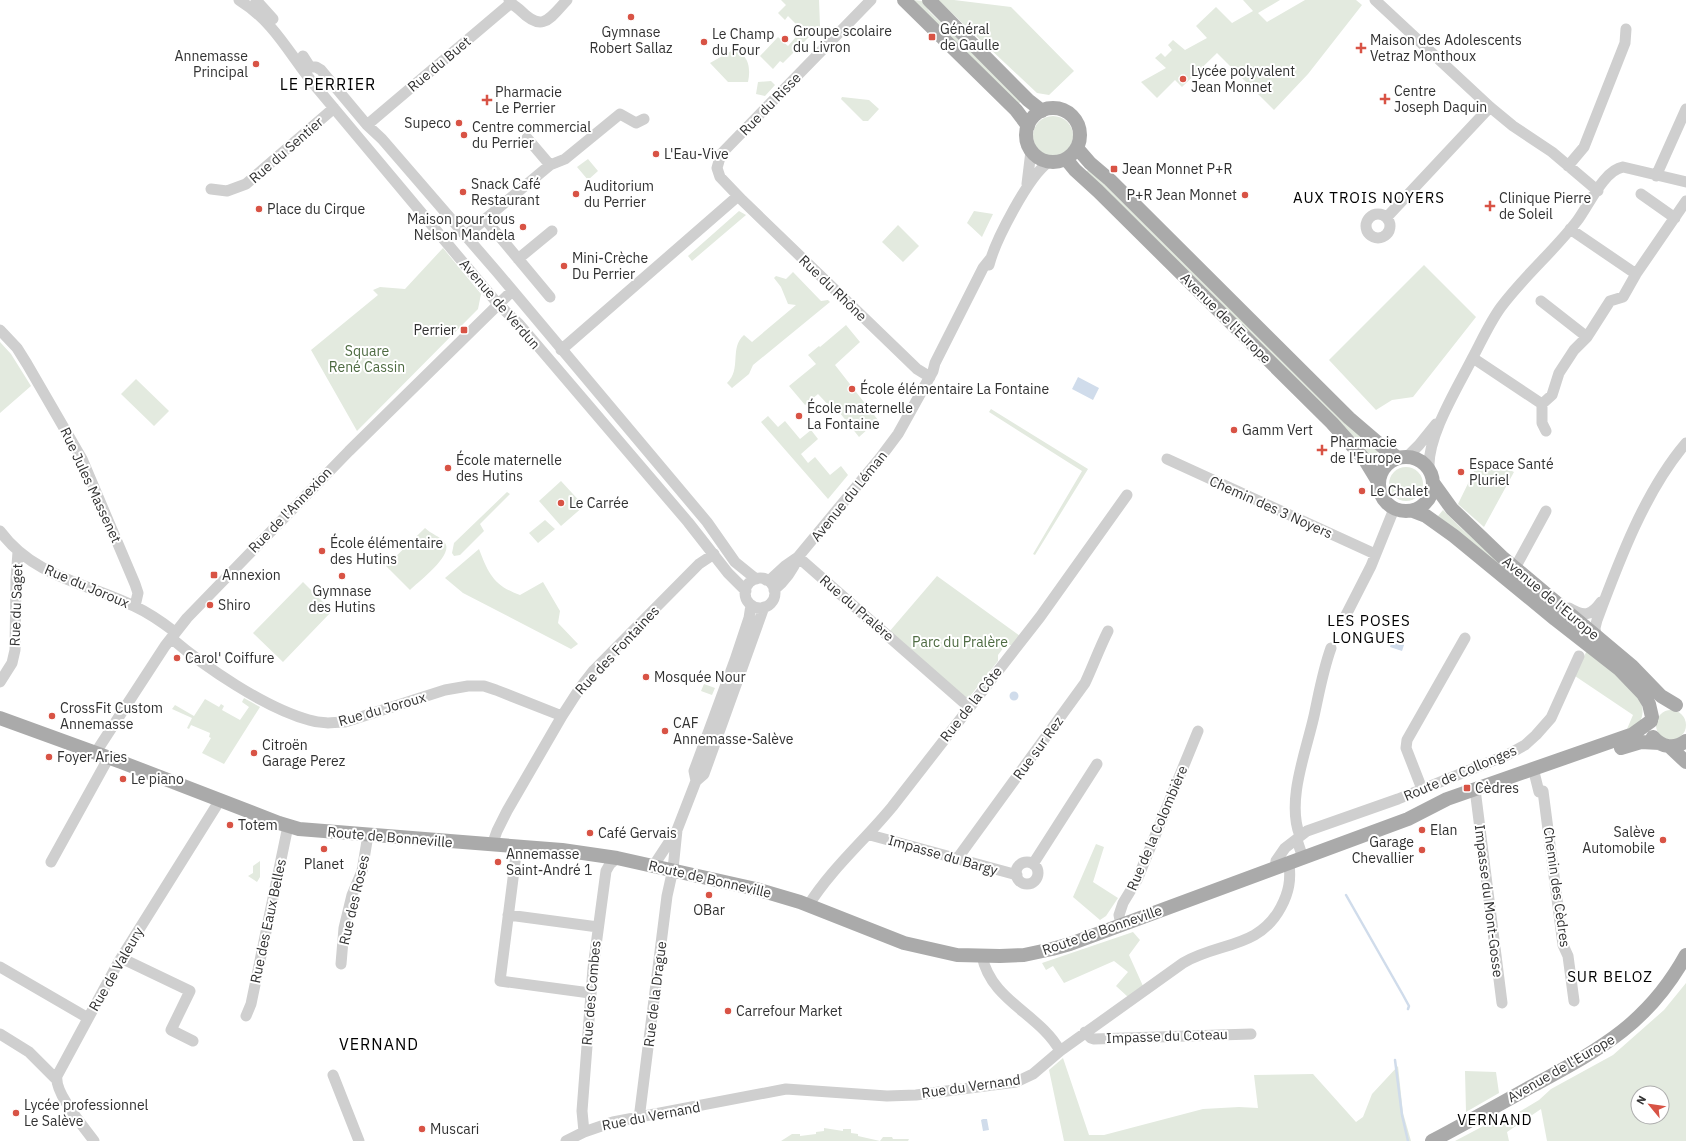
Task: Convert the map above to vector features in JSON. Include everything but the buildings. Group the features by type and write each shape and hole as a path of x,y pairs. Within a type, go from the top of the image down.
{"main road":[{"path":"904,0 1016,110 1028,126"},
{"path":"929,0 1028,100 1042,111"},
{"path":"1053,108 1072,117 1079,132 1076,148 1066,159 1050,162 1039,158 1031,151 1027,141 1028,126 1035,115 1042,111 1053,108"},
{"name":"Avenue de l'Europe","path":"1076,148 1090,164 1110,180 1349,418 1384,448 1403,457"},
{"name":"Avenue de l'Europe","path":"1066,159 1332,423 1365,460 1379,483"},
{"path":"1403,457 1419,460 1429,469 1434,484 1428,501 1420,508 1405,511 1394,509 1382,496 1379,483 1385,467 1403,457"},
{"name":"Avenue de l'Europe","path":"1434,484 1455,512 1515,568 1557,601 1642,674 1658,693 1682,708"},
{"name":"Avenue de l'Europe","path":"1413,510 1426,516 1454,536 1555,619 1619,669 1643,694 1649,704 1652,735 1665,745"},
{"name":"Route de Bonneville","path":"0,718 96,752 288,826 368,835 562,850 617,858 673,869 756,889 808,906 911,945 948,954 982,956 1024,955 1052,950 1408,819 1442,810 1476,794 1633,734 1651,719 1662,707 1682,708"},
{"path":"1665,745 1678,746 1686,741"},
{"name":"Route de Bonneville","path":"1534,773 1629,745 1645,742 1665,745"},
{"path":"1665,745 1686,762"},
{"name":"Avenue de l'Europe","path":"1432,1141 1582,1058 1618,1035 1639,1018 1656,1000 1686,955"}],"street":[{"name":"Avenue de Verdun","path":"239,0 259,14 275,31 310,79 498,304 519,324 714,554 728,573 746,591"},
{"name":"Avenue de Verdun","path":"256,0 310,67 316,67 320,70 367,125 382,139 512,291 707,522 735,562 761,580"},
{"path":"510,1 529,19 539,22 548,19 567,0"},
{"name":"Rue du Risse","path":"738,196 718,174 717,168 719,157 871,0"},
{"path":"1375,0 1490,107 1513,126 1552,152 1598,191"},
{"name":"Rue du Buet","path":"367,125 510,1"},
{"path":"1568,166 1584,147 1625,43 1626,29"},
{"path":"1387,217 1490,107"},
{"name":"Rue du Sentier","path":"211,189 227,191 246,184 334,108"},
{"path":"1656,176 1686,109"},
{"path":"465,236 550,165 565,159 620,114 636,123 644,119"},
{"path":"527,138 550,165"},
{"name":"Avenue du Léman","path":"1026,187 1031,151"},
{"name":"Avenue du Léman","path":"761,580 772,578 798,557 898,434 931,374 939,364 988,270 991,258 1026,187 1042,167 1050,162"},
{"path":"1403,457 1428,435 1450,401 1501,307 1570,229 1609,174 1618,168 1629,168 1656,176 1686,182"},
{"path":"1641,194 1675,218"},
{"path":"561,350 738,196"},
{"name":"Rue du Rhône","path":"738,196 917,369 931,374"},
{"path":"1546,431 1542,423 1542,404 1552,395 1559,373 1574,350 1587,337 1610,301 1623,297 1636,274 1686,201"},
{"path":"485,219 550,297"},
{"path":"1570,229 1636,274"},
{"path":"518,259 552,231"},
{"name":"Rue de l'Annexion","path":"96,752 173,635 289,511 512,291"},
{"path":"1541,301 1587,337"},
{"name":"Rue Jules Massenet","path":"0,330 17,348 82,459 135,584 138,593 135,606"},
{"path":"1473,358 1542,404"},
{"path":"1429,469 1431,447 1450,401"},
{"path":"1596,636 1595,625 1607,593 1652,492 1666,469 1686,443"},
{"name":"Chemin des 3 Noyers","path":"1167,459 1375,554"},
{"name":"Rue de la Côte","path":"808,906 838,867 870,835 1040,617 1126,495"},
{"path":"1345,617 1362,585 1394,509"},
{"path":"1515,568 1546,511"},
{"name":"Rue du Saget","path":"0,531 18,552 16,580 16,650 12,663 0,682"},
{"name":"Rue du Joroux","path":"18,552 57,576 135,606 154,617 173,635 246,691 276,707 316,722 328,724 345,722 446,690 468,686 484,686 562,716"},
{"name":"Rue des Fontaines","path":"492,845 507,811 580,688 594,670 699,564 714,554"},
{"name":"Avenue du Léman","path":"774,590 795,567 798,557"},
{"name":"Rue du Pralère","path":"798,557 954,692 969,707"},
{"path":"654,866 677,830 696,781 704,774 764,608 772,601 774,590 772,586 761,580 749,584 746,591 746,598 751,605 757,608 764,608"},
{"path":"1557,601 1580,614 1586,615 1595,609 1607,593"},
{"path":"696,781 694,771 735,660 749,618 751,605"},
{"name":"Rue sur Rez","path":"957,859 1084,683 1094,664 1094,658 1108,631"},
{"path":"1422,790 1406,744 1465,638"},
{"path":"1296,860 1298,838 1295,817 1298,780 1323,671 1331,648"},
{"name":"Route de Collonges","path":"1275,868 1276,861 1283,849 1315,827 1372,809 1422,790 1507,755 1525,745 1536,736 1550,718 1579,656"},
{"name":"Rue de la Colombière","path":"1121,925 1119,915 1123,903 1137,880 1198,732"},
{"path":"51,862 109,757"},
{"path":"1033,864 1097,764"},
{"name":"Chemin des Cèdres","path":"1534,773 1539,792 1544,791 1563,945 1568,956 1574,1001"},
{"name":"Impasse du Mont-Gosse","path":"1476,794 1502,1003"},
{"name":"Rue de Valeury","path":"57,1080 63,1064 121,958 220,800"},
{"name":"Rue des Eaux Belles","path":"246,1016 251,1004 288,826"},
{"path":"673,869 677,830"},
{"name":"Rue des Roses","path":"341,964 344,928 352,895 362,871 368,835"},
{"name":"Impasse du Bargy","path":"870,835 1016,875"},
{"path":"517,847 500,981 590,993"},
{"name":"Rue des Combes","path":"584,1132 582,1111 590,993 606,871 610,864 617,858"},
{"name":"Rue du Vernand","path":"566,1141 584,1132 613,1122 786,1089 887,1096 916,1095 995,1086 1027,1078 1060,1050 1187,961 1247,940 1264,930 1276,916 1287,895 1296,860"},
{"path":"1027,862 1033,864 1038,873 1033,882 1023,883 1016,875 1017,869 1021,864 1027,862"},
{"name":"Rue de la Drague","path":"639,1118 667,896 673,869"},
{"path":"508,915 598,927"},
{"path":"982,956 987,972 999,991 1051,1037 1060,1050"},
{"path":"121,958 190,991 171,1030 193,1041"},
{"path":"0,967 88,1018"},
{"name":"Impasse du Coteau","path":"1085,1032 1092,1039 1251,1034"},
{"path":"0,1034 29,1052 57,1080 65,1100 94,1141"},
{"path":"333,1075 359,1141"}],"green space":[{"path":"781,0 819,0 820,26 783,63 780,61 773,69 760,56 778,37 788,46 802,30 788,16 785,20 778,13 786,5"},
{"path":"913,0 923,1 929,11 1021,101 1018,105"},
{"path":"938,0 954,0 1011,7 1074,71 1049,95 1037,93"},
{"path":"1243,0 1280,0 1258,13 1267,22 1305,0 1356,0 1362,5 1308,74 1274,110 1217,53 1182,87 1175,80 1157,98 1141,82 1166,68 1155,58 1161,53 1165,57 1172,50 1168,45 1173,40 1185,50 1207,38 1196,26 1216,7 1232,23 1253,11"},
{"path":"731,51 742,54 745,58 749,66 748,82 728,82 710,63"},
{"path":"771,81 775,85 765,96 756,94 758,82"},
{"path":"842,97 869,100 879,109 868,121 863,121 841,99"},
{"path":"1057,116 1064,119 1070,125 1073,136 1072,144 1064,153 1057,156 1049,156 1042,153 1034,144 1033,132 1036,125 1045,117"},
{"path":"588,159 598,171 588,180 577,167"},
{"path":"1089,169 1378,452 1372,458 1357,440 1100,186 1084,174"},
{"path":"739,211 746,215 692,261 688,256"},
{"path":"974,211 993,214 982,237 967,223"},
{"path":"898,225 919,246 903,262 882,242"},
{"name":"Square René Cassin","path":"443,248 481,294 478,309 357,431 311,350 378,295 373,290 380,287 405,289"},
{"path":"1424,265 1476,317 1413,397 1392,400 1376,410 1329,360"},
{"path":"793,272 821,301 828,300 830,302 753,365 749,374 732,388 727,383 734,371 737,346 740,340 744,335 752,342 796,305 788,304 781,287 774,278 776,276 786,279"},
{"path":"846,325 860,342 835,365 878,420 859,437 836,408 833,410 818,394 805,405 789,386 816,364 808,355"},
{"path":"0,342 11,354 31,386 0,413"},
{"path":"136,379 169,411 154,426 121,394"},
{"path":"991,409 1088,469 1035,555 1033,554 1082,471 989,412"},
{"path":"768,416 778,427 785,421 800,439 811,430 818,439 801,454 808,463 815,457 830,475 841,466 848,475 828,499 761,422"},
{"path":"1490,460 1514,472 1484,527 1458,504 1479,461 1486,464"},
{"path":"1403,467 1409,467 1413,468 1420,474 1423,484 1422,491 1416,498 1409,501 1403,501 1399,500 1392,494 1389,487 1389,481 1390,477 1396,470"},
{"name":"Le Carrée","path":"561,481 584,506 561,526 539,501"},
{"path":"507,492 510,494 480,524 484,531 460,555 454,556 452,553 454,543"},
{"path":"1443,510 1461,528 1556,612 1438,516"},
{"path":"545,520 555,529 538,543 529,533"},
{"path":"425,528 443,541 446,548 440,561 434,568 410,590 386,566"},
{"path":"479,549 493,578 511,591 520,595 543,582 560,611 558,623 578,644 571,649 463,593 445,578"},
{"name":"Parc du Pralère","path":"937,576 1020,636 1012,646 1007,643 998,655 998,661 967,700 889,632"},
{"path":"303,582 332,611 283,662 253,633"},
{"path":"1588,648 1625,680 1638,695 1642,707 1642,713 1641,718 1634,727 1627,729 1633,715 1575,676"},
{"path":"704,684 715,688 712,695 701,691"},
{"path":"244,698 260,707 224,764 202,753 211,738 209,737 210,733 191,725 189,729 187,728 192,718 172,709 175,705 194,716 205,699 219,707 221,704 224,706 222,710 240,720 249,707 242,702"},
{"path":"1671,710 1682,714 1686,725 1682,736 1671,740 1660,736 1656,725 1660,714"},
{"path":"1096,844 1104,847 1093,882 1118,898 1106,916 1100,920 1073,897"},
{"path":"260,861 260,877 257,882 248,876 253,873 253,866"},
{"path":"1133,932 1140,940 1129,955 1143,986 1128,997 1116,986 1128,972 1114,961 1064,983 1053,966 1046,970 1042,963"},
{"path":"1686,983 1686,1141 1547,1141 1541,1109 1507,1132 1509,1141 1455,1141 1491,1122 1499,1124 1539,1100 1551,1089 1613,1055 1664,1010"},
{"path":"1063,1058 1089,1135 1104,1135 1203,1109 1239,1107 1258,1108 1254,1075 1313,1074 1356,1122 1363,1117 1372,1094 1398,1066 1403,1113 1411,1141 1064,1141 1049,1070"},
{"path":"1465,1071 1496,1072 1499,1093 1466,1112"},
{"path":"824,1128 843,1131 843,1129 851,1129 851,1133 858,1134 858,1136 880,1141 781,1141 792,1134 800,1134 800,1136 816,1134 816,1132 824,1131"},
{"path":"883,1137 892,1137 893,1139 909,1139 908,1141 880,1141"}],"water":[{"path":"1078,377 1099,388 1093,400 1072,389"},
{"path":"1392,640 1404,645 1402,651 1390,647"},
{"path":"1014,691 1019,696 1014,701 1009,696"},
{"path":"987,1119 989,1130 983,1131 981,1120"}],"waterway":[{"path":"1346,895 1409,1006 1408,1009"},
{"path":"1395,1060 1402,1115 1408,1141"}],"place":[{"name":"Gymnase Robert Sallaz","path":"631,17"},
{"name":"Général de Gaulle","path":"932,37"},
{"name":"Groupe scolaire du Livron","path":"785,39"},
{"name":"Le Champ du Four","path":"704,42"},
{"name":"Maison des Adolescents Vetraz Monthoux","path":"1361,48"},
{"name":"Annemasse Principal","path":"256,64"},
{"name":"Lycée polyvalent Jean Monnet","path":"1183,79"},
{"name":"Centre Joseph Daquin","path":"1385,99"},
{"name":"Pharmacie Le Perrier","path":"487,100"},
{"name":"Supeco","path":"459,123"},
{"name":"Centre commercial du Perrier","path":"464,135"},
{"name":"L'Eau-Vive","path":"656,154"},
{"name":"Jean Monnet P+R","path":"1114,169"},
{"name":"Snack Café Restaurant","path":"463,192"},
{"name":"Auditorium du Perrier","path":"576,194"},
{"name":"P+R Jean Monnet","path":"1245,195"},
{"name":"Clinique Pierre de Soleil","path":"1490,206"},
{"name":"Place du Cirque","path":"259,209"},
{"name":"Maison pour tous Nelson Mandela","path":"523,227"},
{"name":"Mini-Crèche Du Perrier","path":"564,266"},
{"name":"Perrier","path":"464,330"},
{"name":"École élémentaire La Fontaine","path":"852,389"},
{"name":"École maternelle La Fontaine","path":"799,416"},
{"name":"Gamm Vert","path":"1234,430"},
{"name":"Pharmacie de l'Europe","path":"1322,450"},
{"name":"École maternelle des Hutins","path":"448,468"},
{"name":"Espace Santé Pluriel","path":"1461,472"},
{"name":"Le Chalet","path":"1362,491"},
{"name":"Le Carrée","path":"561,503"},
{"name":"École élémentaire des Hutins","path":"322,551"},
{"name":"Annexion","path":"214,575"},
{"name":"Gymnase des Hutins","path":"342,576"},
{"name":"Shiro","path":"210,605"},
{"name":"Carol' Coiffure","path":"177,658"},
{"name":"Mosquée Nour","path":"646,677"},
{"name":"CrossFit Custom Annemasse","path":"52,716"},
{"name":"CAF Annemasse-Salève","path":"665,731"},
{"name":"Citroën Garage Perez","path":"254,753"},
{"name":"Foyer Aries","path":"49,757"},
{"name":"Le piano","path":"123,779"},
{"name":"Cèdres","path":"1467,788"},
{"name":"Totem","path":"230,825"},
{"name":"Elan","path":"1422,830"},
{"name":"Café Gervais","path":"590,833"},
{"name":"Salève Automobile","path":"1663,840"},
{"name":"Planet","path":"324,849"},
{"name":"Garage Chevallier","path":"1422,850"},
{"name":"Annemasse Saint-André 1","path":"498,862"},
{"name":"OBar","path":"709,895"},
{"name":"Carrefour Market","path":"728,1011"},
{"name":"Lycée professionnel Le Salève","path":"16,1113"},
{"name":"Muscari","path":"422,1129"}],"district":[{"name":"LE PERRIER","path":"328,84"},
{"name":"AUX TROIS NOYERS","path":"1369,198"},
{"name":"LES POSES LONGUES","path":"1369,630"},
{"name":"SUR BELOZ","path":"1610,977"},
{"name":"VERNAND","path":"379,1044"},
{"name":"VERNAND","path":"1495,1120"}]}
